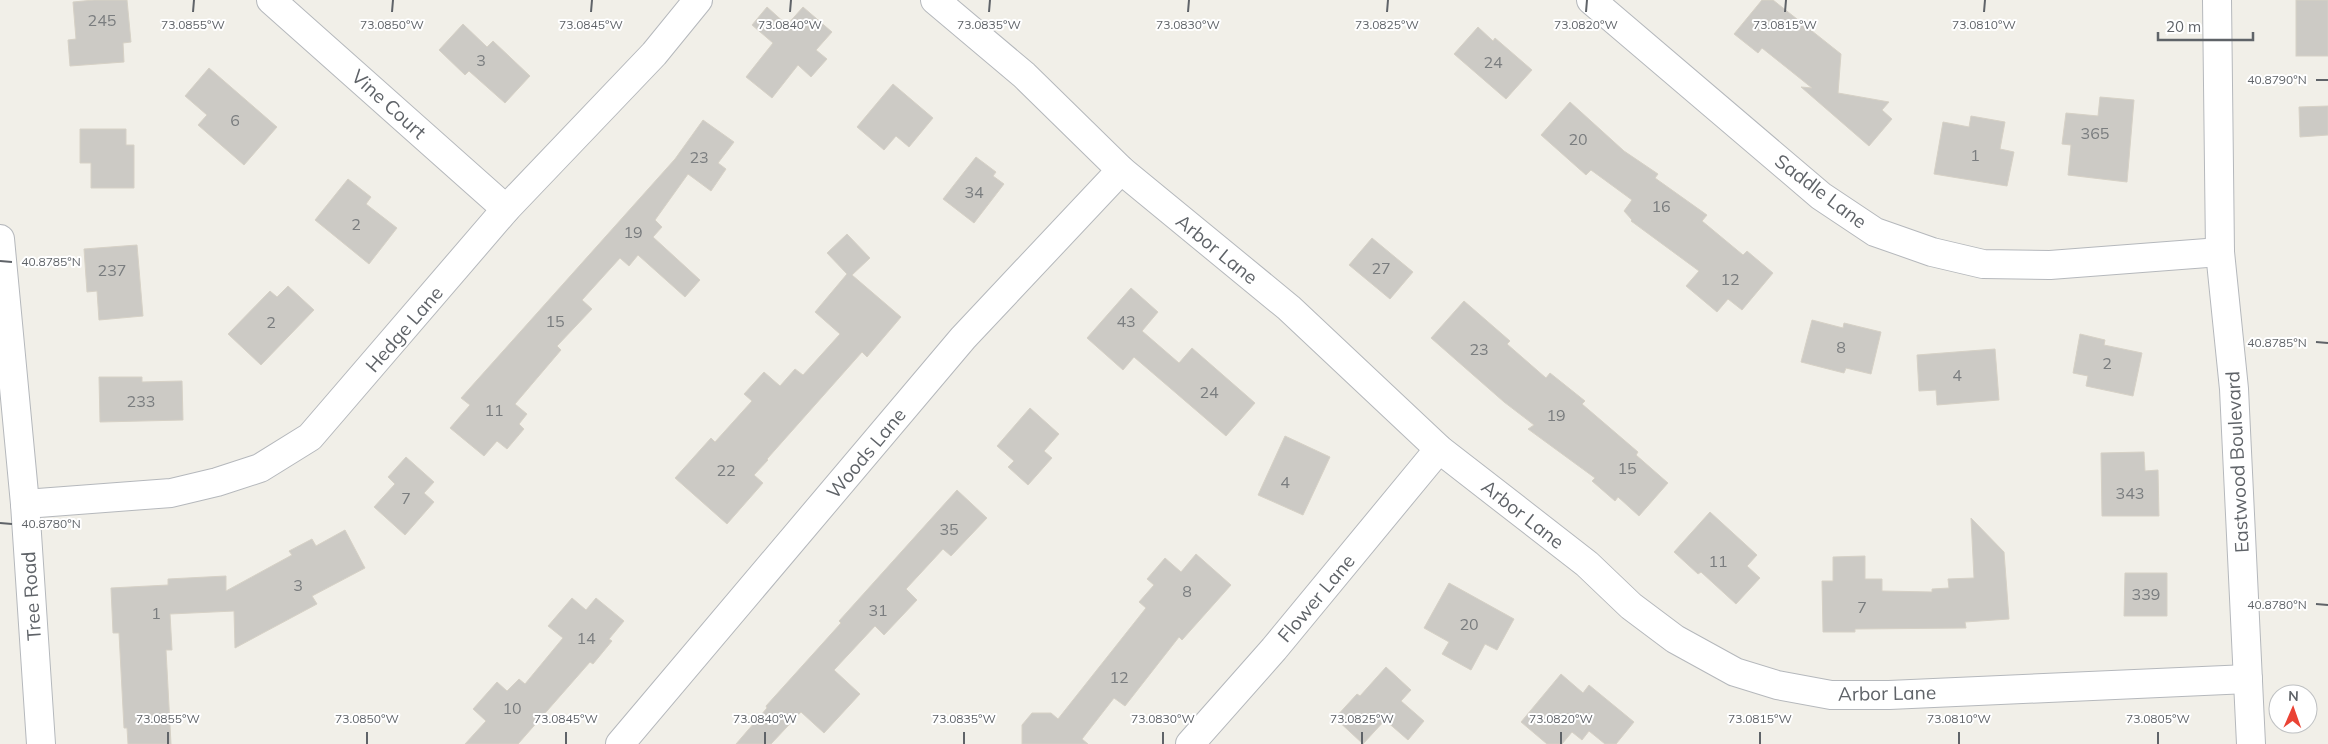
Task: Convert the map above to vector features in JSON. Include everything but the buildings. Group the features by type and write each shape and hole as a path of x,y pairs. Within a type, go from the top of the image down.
{"street":[{"name":"Vine Court","path":"271,0 506,209"},
{"name":"Hedge Lane","path":"25,504 171,493 217,482 260,468 310,437 506,209 654,54 698,0"},
{"name":"Arbor Lane","path":"935,0 1024,75 1121,170 1289,308 1439,449 1587,564 1631,606 1675,639 1735,672 1777,685 1831,695 1889,695 2248,679"},
{"name":"Saddle Lane","path":"1591,0 1821,196 1875,232 1932,252 1983,264 2050,265 2220,252"},
{"name":"Eastwood Boulevard","path":"2217,0 2220,252 2234,389 2251,744"},
{"name":"Woods Lane","path":"620,744 963,338 1121,170"},
{"name":"Tree Road","path":"0,239 25,504 41,744"},
{"name":"Flower Lane","path":"1190,744 1274,649 1439,449"}]}
